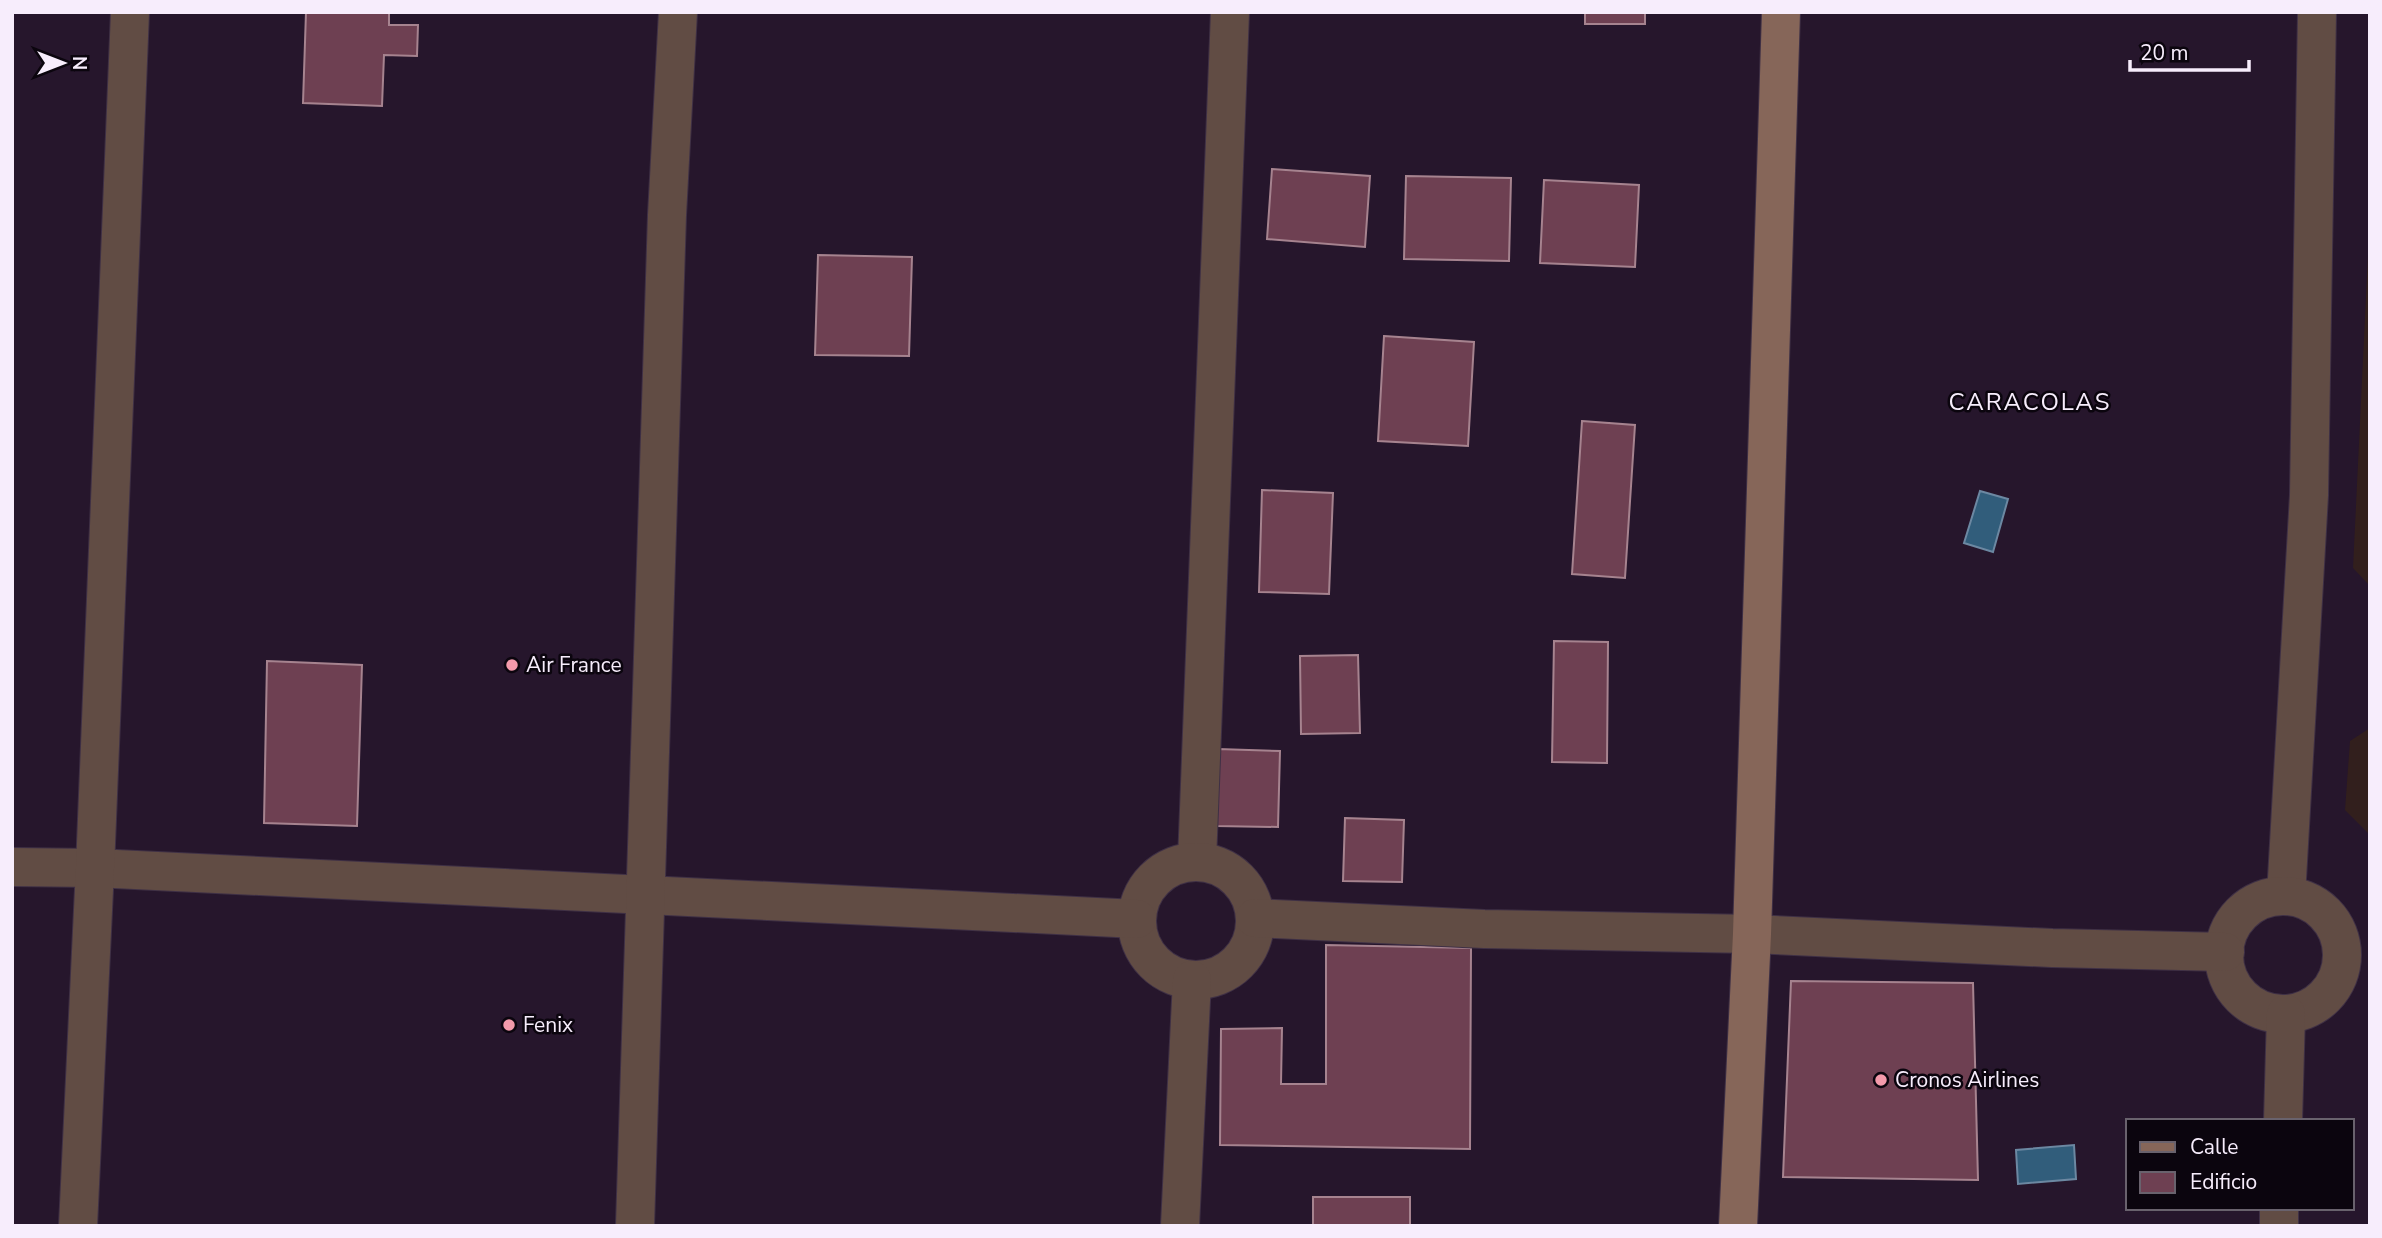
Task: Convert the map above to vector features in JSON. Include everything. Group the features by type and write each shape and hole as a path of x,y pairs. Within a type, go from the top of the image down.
{"street":[{"path":"78,1226 130,12"},
{"path":"635,1226 667,215 678,12"},
{"path":"1196,862 1230,12"},
{"path":"1738,1226 1752,934 1781,12"},
{"path":"2286,896 2309,495 2317,12"},
{"path":"1196,862 1221,867 1241,883 1248,893 1255,918 1249,946 1242,958 1220,975 1192,979 1167,972 1148,956 1142,944 1137,919 1139,906 1151,883 1171,867 1196,862"},
{"path":"12,867 95,868 1137,919"},
{"path":"2286,896 2311,903 2331,920 2341,944 2356,958 2340,970 2329,992 2310,1007 2286,1014 2259,1009 2242,996 2230,979 2225,952 2227,939 2239,916 2260,901 2286,896"},
{"path":"1255,918 1484,929 1752,934 2052,948 2225,952"},
{"path":"1180,1226 1192,979"},
{"path":"2283,1119 2286,1014"}],"shaded area":[{"path":"2370,234 2370,586 2353,568"},
{"path":"2370,728 2370,835 2345,810 2350,741"}],"water":[{"path":"1980,491 2008,499 1993,552 1964,543"},
{"path":"2074,1145 2076,1179 2018,1184 2016,1150"}],"building":[{"path":"306,12 389,12 389,25 418,25 417,56 384,55 382,106 303,103"},
{"path":"1585,12 1645,12 1645,24 1585,24"},
{"path":"1272,169 1370,176 1365,247 1267,239"},
{"path":"1406,176 1511,178 1509,261 1404,259"},
{"path":"1544,180 1639,185 1635,267 1540,263"},
{"path":"818,255 912,257 909,356 815,355"},
{"path":"1384,336 1474,342 1468,446 1378,441"},
{"path":"1582,421 1635,425 1625,578 1572,574"},
{"path":"1262,490 1333,493 1329,594 1259,592"},
{"path":"1554,641 1608,642 1607,763 1552,762"},
{"path":"1358,655 1360,733 1301,734 1300,656"},
{"path":"267,661 362,665 357,826 264,823"},
{"path":"1218,749 1280,751 1278,827 1216,826"},
{"path":"1345,818 1404,820 1402,882 1343,881"},
{"path":"1326,945 1471,948 1470,1149 1220,1145 1221,1029 1282,1028 1281,1084 1326,1084"},
{"name":"Cronos Airlines","path":"1791,981 1973,983 1978,1180 1783,1177"},
{"path":"1313,1197 1410,1197 1410,1226 1313,1226"}],"place":[{"name":"Air France","path":"512,665"},
{"name":"Fenix","path":"509,1025"},
{"name":"Cronos Airlines","path":"1881,1080"}],"district":[{"name":"CARACOLAS","path":"2030,402"}]}
